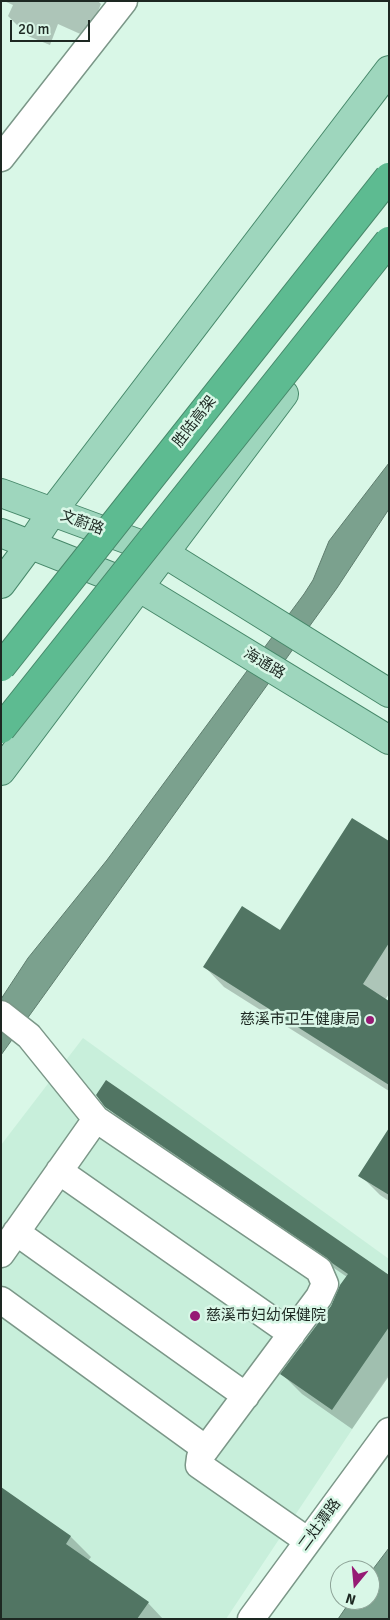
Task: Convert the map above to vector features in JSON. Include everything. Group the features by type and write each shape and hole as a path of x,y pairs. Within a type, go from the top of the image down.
{"highway":[{"name":"胜陆高架","path":"1,667 389,177"},
{"path":"1,729 389,241"}],"main road":[{"path":"1,584 52,512 389,70"},
{"path":"1,771 389,255"},
{"name":"文蔚路","path":"1,493 164,553"},
{"path":"1,533 140,588"},
{"path":"164,553 389,692"},
{"name":"海通路","path":"140,588 389,740"}],"street":[{"path":"1,158 124,1"},
{"path":"1,1014 29,1036 96,1119 319,1270 325,1284 319,1297 200,1457 199,1465 308,1541"},
{"path":"1,1254 96,1119"},
{"path":"59,1171 292,1334"},
{"path":"16,1232 246,1396"},
{"path":"1,1300 206,1449"},
{"name":"二灶潭路","path":"251,1619 389,1431"}],"shaded area":[{"path":"389,463 389,509 337,588 1,1055 1,999 28,958 107,860 304,594 313,580 329,541"},
{"name":"慈溪市妇幼保健院","path":"83,1038 389,1259 389,1374 226,1619 1,1619 1,1145"},
{"path":"389,1548 389,1619 338,1619 344,1610 380,1610 380,1560"}],"building":[{"path":"352,818 389,841 389,943 363,984 389,1001 389,1085 203,967 242,906 280,930"},
{"path":"106,1080 389,1275 389,1327 332,1410 280,1374 331,1306 340,1285 348,1274 105,1107 96,1095"},
{"path":"389,1128 389,1195 358,1176"},
{"path":"1,1487 71,1536 66,1544 149,1602 137,1619 1,1619"}],"place":[{"name":"慈溪市卫生健康局","path":"370,1020"},
{"name":"慈溪市妇幼保健院","path":"195,1316"}]}
